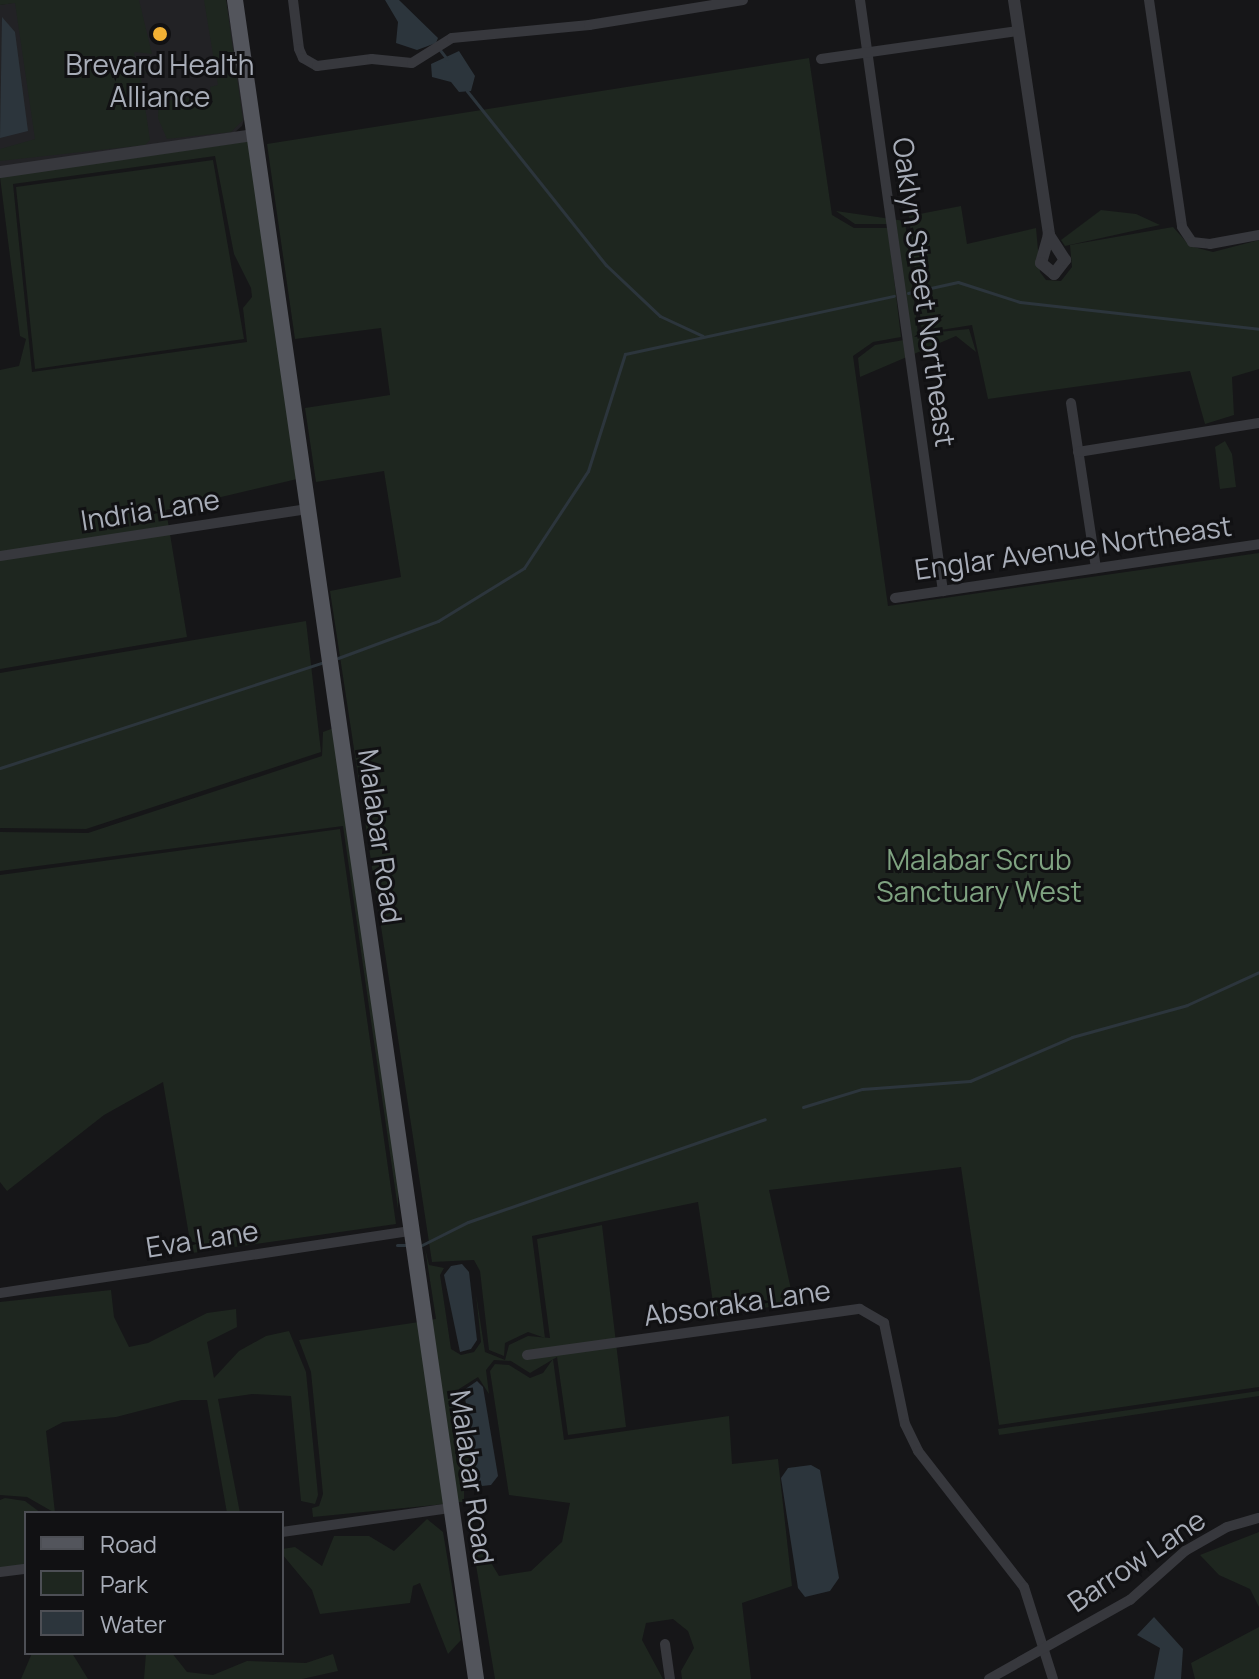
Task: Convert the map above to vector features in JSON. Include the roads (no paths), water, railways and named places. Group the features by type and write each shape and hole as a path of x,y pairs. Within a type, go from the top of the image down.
{"main road":[{"name":"Malabar Road","path":"235,0 476,1679"}],"street":[{"path":"293,0 299,49 308,63 372,59 402,64 441,48 452,38 589,25 743,0"},
{"name":"Oaklyn Street Northeast","path":"860,0 943,591"},
{"path":"1014,0 1049,235"},
{"path":"1149,0 1182,227 1192,242 1210,244 1259,235"},
{"path":"821,59 1018,31"},
{"path":"0,172 254,135"},
{"path":"1071,403 1096,568"},
{"path":"1078,452 1259,423"},
{"name":"Indria Lane","path":"0,556 307,509"},
{"name":"Englar Avenue Northeast","path":"895,598 1259,544"},
{"name":"Eva Lane","path":"0,1293 412,1231"},
{"name":"Absoraka Lane","path":"527,1355 860,1309 884,1323 905,1424 918,1451 1008,1559 1024,1587 1053,1679"},
{"path":"284,1532 451,1508"},
{"name":"Barrow Lane","path":"989,1679 1130,1600 1185,1551 1227,1527 1259,1518"},
{"path":"0,1572 24,1569"},
{"path":"665,1644 670,1679"}],"water":[{"path":"385,0 399,0 438,38 436,43 417,50 396,43 398,22"},
{"path":"2,17 15,32 28,131 0,138"},
{"path":"459,51 475,76 471,91 459,92 451,82 432,77 431,64"},
{"path":"462,1264 469,1272 477,1340 471,1349 460,1352 444,1275 451,1266"},
{"path":"477,1381 483,1387 498,1476 491,1485 482,1486 476,1477 464,1390"},
{"path":"811,1465 820,1470 839,1578 830,1591 805,1597 798,1588 781,1478 788,1468"},
{"path":"1154,1617 1183,1649 1181,1679 1154,1679 1160,1648 1137,1635"}],"waterway":[{"path":"440,50 447,59"},
{"path":"467,91 606,265 660,316 703,336"},
{"path":"908,293 958,282 1020,302 1259,329"},
{"path":"338,658 438,621 524,568 588,471 625,354 894,296"},
{"path":"0,768 322,663"},
{"path":"803,1107 862,1089 970,1081 1072,1037 1187,1005 1259,972"},
{"path":"422,1245 468,1222 765,1119"},
{"path":"397,1245 405,1245"}],"place":[{"name":"Brevard Health Alliance","path":"160,34"}],"park label":[{"name":"Malabar Scrub Sanctuary West","path":"979,875"}]}
